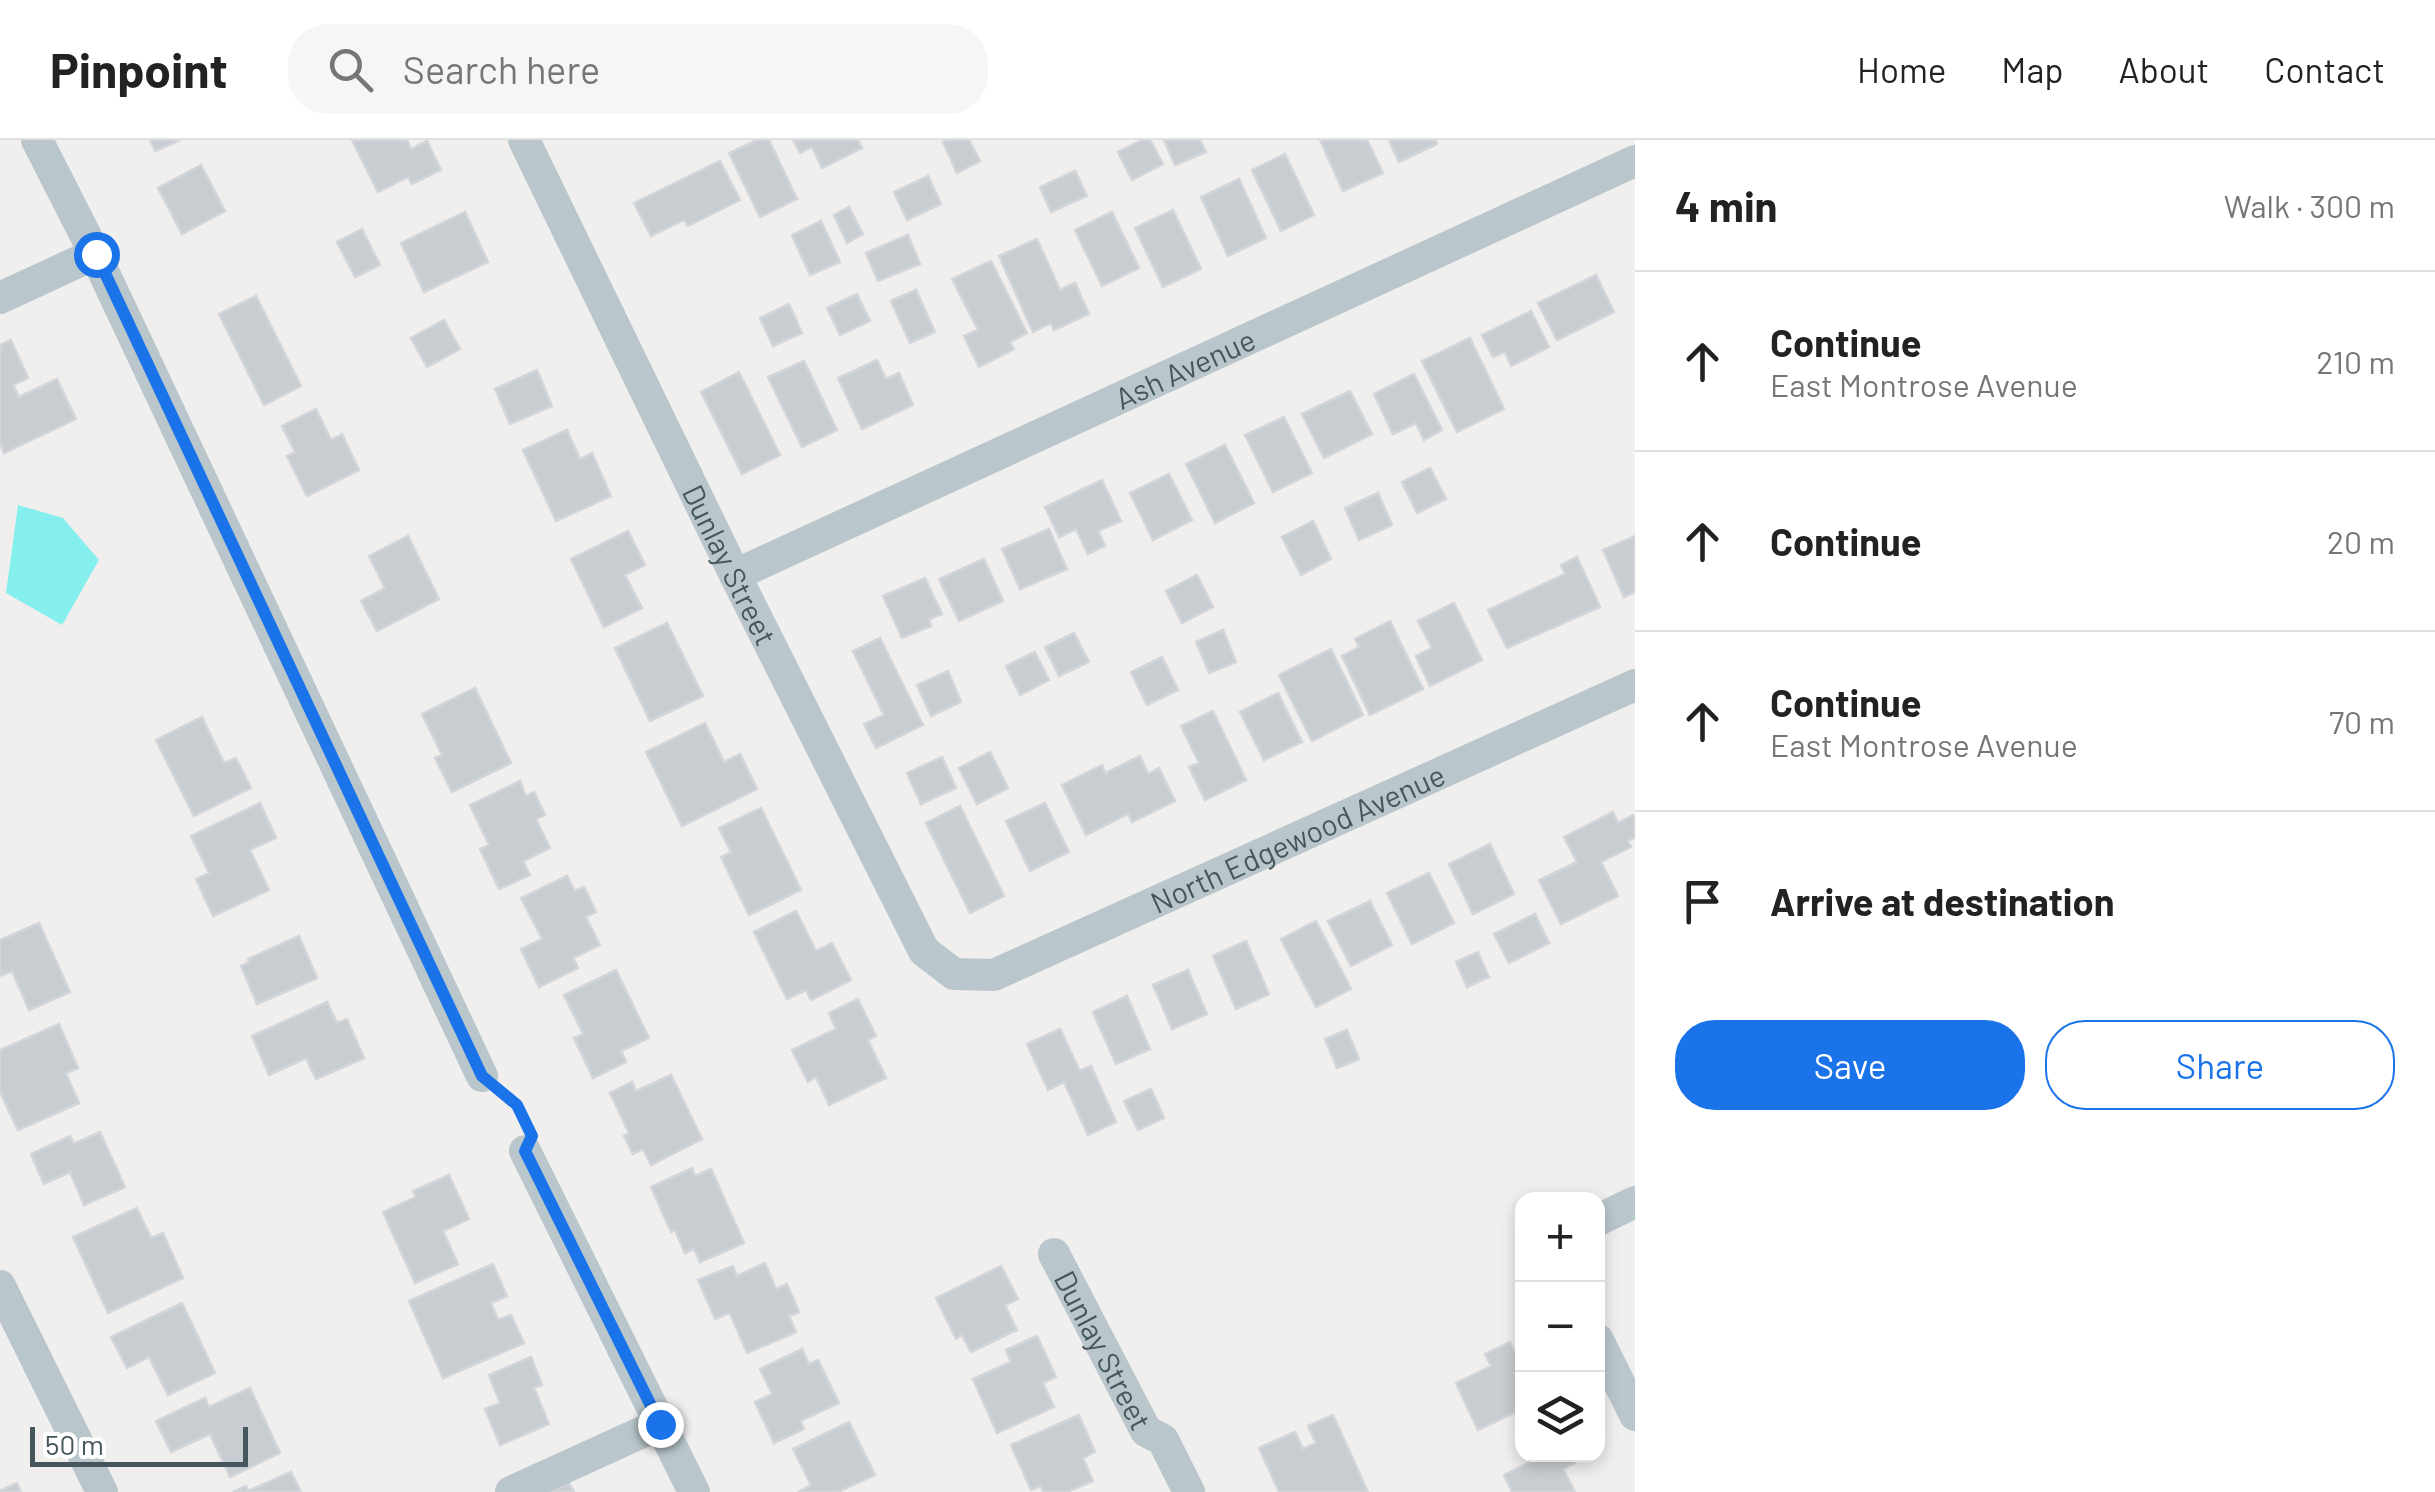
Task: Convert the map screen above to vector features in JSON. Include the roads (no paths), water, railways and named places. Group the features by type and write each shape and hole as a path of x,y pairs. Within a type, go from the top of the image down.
{"street":[{"path":"37,140 96,254 482,1076"},
{"name":"Dunlay Street","path":"529,142 735,575 924,951 954,974"},
{"name":"Ash Avenue","path":"735,575 1635,160"},
{"path":"0,298 96,254"},
{"name":"North Edgewood Avenue","path":"954,974 994,974 1635,685"},
{"path":"525,1151 694,1492"},
{"path":"1605,1217 1635,1202"},
{"name":"Dunlay Street","path":"1054,1254 1146,1432 1163,1440 1189,1492"},
{"path":"0,1286 102,1492"},
{"path":"1605,1354 1635,1414"},
{"path":"511,1492 660,1424"}],"water":[{"path":"18,505 63,518 99,560 62,625 6,593"}]}
